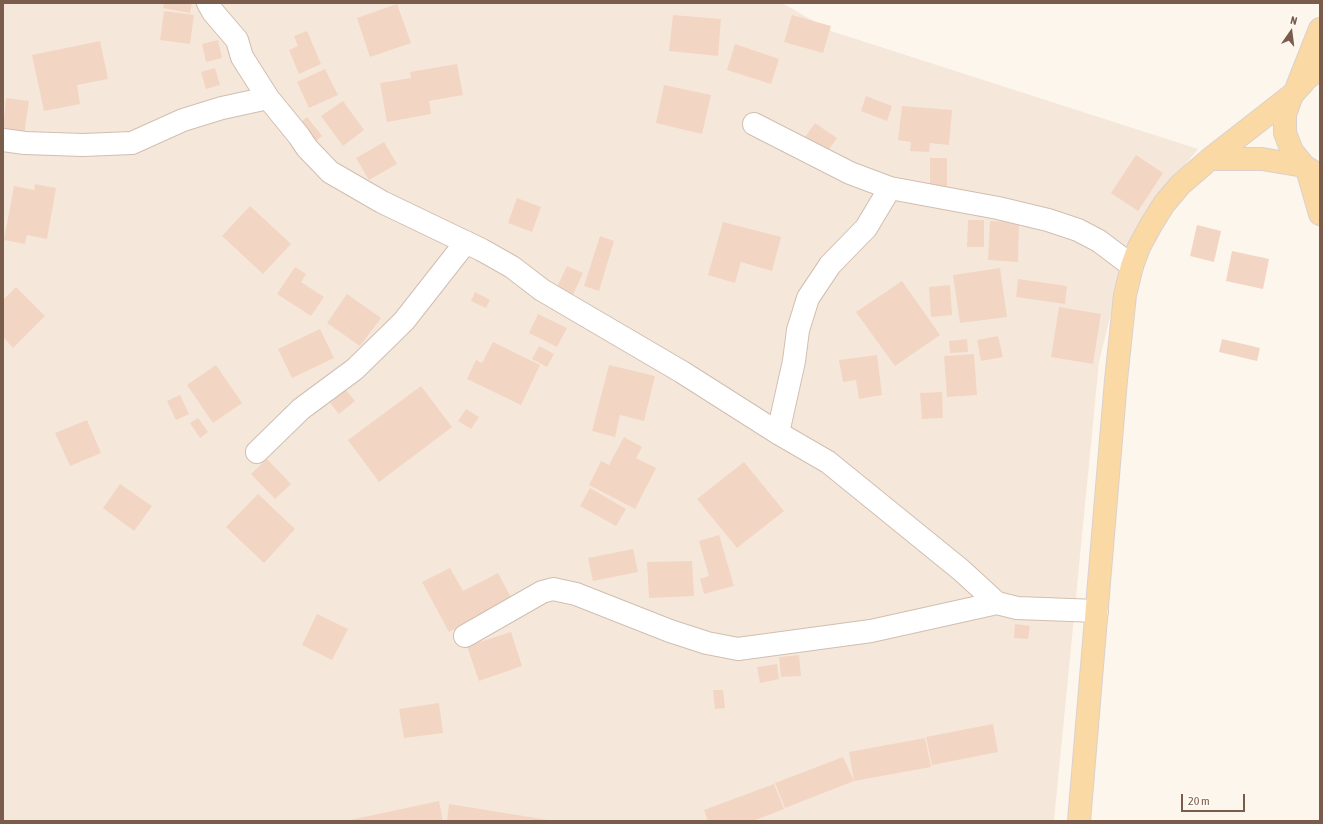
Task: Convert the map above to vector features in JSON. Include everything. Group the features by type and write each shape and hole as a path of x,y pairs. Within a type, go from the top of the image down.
{"main road":[{"path":"1320,29 1286,114 1285,133 1292,151 1310,170 1320,214"},
{"path":"1079,821 1125,295 1132,266 1139,247 1164,204 1180,185 1294,92 1308,77 1320,70"},
{"path":"1210,159 1262,159 1310,170"}],"street":[{"path":"208,3 213,12 237,40 242,57 268,98 307,148 330,172 382,202 466,242 512,267 542,290 682,372 778,433 828,462 961,570 997,603"},
{"path":"3,140 25,143 83,145 132,142 183,120 222,108 268,98"},
{"path":"754,124 850,173 890,188 978,204 1048,220 1078,230 1099,240 1132,266"},
{"path":"778,433 794,361 798,330 808,298 830,265 866,228 890,188"},
{"path":"257,452 301,409 355,369 404,321 466,242"},
{"path":"465,636 542,592 553,589 563,590 602,603 692,638 722,647 738,649 871,631 997,603 1017,608 1097,611"}],"shaded area":[{"path":"3,3 782,3 831,31 1198,149 1141,219 1111,313 1099,362 1054,821 3,821"}],"building":[{"path":"164,3 192,3 190,13 163,8"},
{"path":"397,4 411,43 370,57 357,18"},
{"path":"164,11 194,15 190,44 160,40"},
{"path":"673,15 721,19 718,56 669,51"},
{"path":"792,15 831,26 823,53 784,42"},
{"path":"307,31 321,64 299,74 289,50 298,46 294,36"},
{"path":"218,40 222,58 206,62 202,44"},
{"path":"100,41 108,79 77,85 80,104 44,111 32,55"},
{"path":"735,44 779,59 771,84 727,70"},
{"path":"457,64 463,95 429,101 431,114 387,122 380,83 411,78 410,72"},
{"path":"215,68 220,85 206,89 201,72"},
{"path":"325,69 338,95 309,108 297,82"},
{"path":"664,85 711,95 702,134 656,123"},
{"path":"866,96 892,106 887,121 861,111"},
{"path":"6,98 29,101 24,135 3,132"},
{"path":"343,101 364,130 343,146 321,116"},
{"path":"902,106 952,110 949,145 930,143 929,152 910,151 911,142 898,140"},
{"path":"307,117 322,136 310,146 295,127"},
{"path":"815,123 837,138 825,155 803,140"},
{"path":"384,142 397,164 369,180 356,158"},
{"path":"1136,155 1163,173 1138,211 1111,193"},
{"path":"930,158 947,158 947,186 930,186"},
{"path":"35,184 56,188 47,239 27,235 25,244 4,240 14,186 34,190"},
{"path":"517,198 541,207 532,232 508,223"},
{"path":"250,206 291,244 263,274 222,236"},
{"path":"968,220 984,220 984,247 967,247"},
{"path":"990,221 1019,222 1018,262 988,260"},
{"path":"723,222 781,237 772,271 741,262 735,283 708,275"},
{"path":"1197,225 1221,231 1214,262 1190,256"},
{"path":"600,236 614,241 599,291 584,286"},
{"path":"1232,251 1269,259 1263,289 1226,281"},
{"path":"567,266 583,273 571,299 555,291"},
{"path":"295,267 306,274 301,282 324,297 311,316 277,294"},
{"path":"1000,268 1007,317 960,323 953,275"},
{"path":"1018,279 1067,286 1065,304 1016,297"},
{"path":"902,281 940,335 895,366 856,312"},
{"path":"950,285 952,315 931,317 929,287"},
{"path":"16,287 45,316 13,348 3,337 3,300"},
{"path":"475,292 490,300 486,308 471,301"},
{"path":"347,294 381,318 360,346 327,323"},
{"path":"1059,307 1101,314 1093,364 1051,357"},
{"path":"538,314 567,328 557,347 529,333"},
{"path":"320,329 334,358 292,378 278,349"},
{"path":"998,336 1003,357 981,361 977,340"},
{"path":"967,339 968,352 950,353 949,341"},
{"path":"1222,339 1260,348 1257,361 1219,352"},
{"path":"493,342 540,365 521,405 467,379 476,360 482,363"},
{"path":"539,346 554,354 547,367 532,359"},
{"path":"974,354 977,395 947,397 944,356"},
{"path":"877,355 882,395 859,399 856,380 843,382 839,360"},
{"path":"216,365 242,403 213,423 187,385"},
{"path":"609,365 655,376 644,421 620,415 615,437 592,431"},
{"path":"421,386 452,427 379,482 348,440"},
{"path":"346,390 355,401 339,414 330,403"},
{"path":"942,392 943,418 922,419 920,393"},
{"path":"180,395 189,414 176,420 167,401"},
{"path":"466,409 479,417 471,429 458,421"},
{"path":"198,418 208,432 200,438 190,423"},
{"path":"87,420 101,453 70,466 55,433"},
{"path":"624,437 642,447 636,458 656,468 635,509 589,485 601,461 609,465"},
{"path":"267,459 291,484 275,499 251,474"},
{"path":"744,462 784,511 737,548 697,499"},
{"path":"120,484 152,506 134,531 103,508"},
{"path":"590,488 626,509 616,526 580,506"},
{"path":"258,494 295,529 264,563 226,527"},
{"path":"719,535 734,586 704,594 700,579 709,576 699,541"},
{"path":"633,549 638,572 593,581 588,558"},
{"path":"692,561 694,596 649,598 647,562"},
{"path":"450,568 463,591 498,573 512,599 449,632 422,582"},
{"path":"317,614 348,629 332,660 302,645"},
{"path":"1015,624 1030,626 1028,639 1014,638"},
{"path":"511,632 522,666 479,681 467,646"},
{"path":"799,655 801,676 781,677 779,657"},
{"path":"777,664 779,679 760,683 757,667"},
{"path":"713,690 723,690 725,708 715,709"},
{"path":"439,703 443,733 404,738 399,709"},
{"path":"993,724 998,752 932,765 926,737"},
{"path":"925,738 931,767 854,781 849,752"},
{"path":"843,757 854,781 785,808 775,783"},
{"path":"774,784 784,809 753,821 708,821 704,810"},
{"path":"439,801 443,821 350,821 350,820"},
{"path":"449,804 548,820 548,821 447,821"}]}
